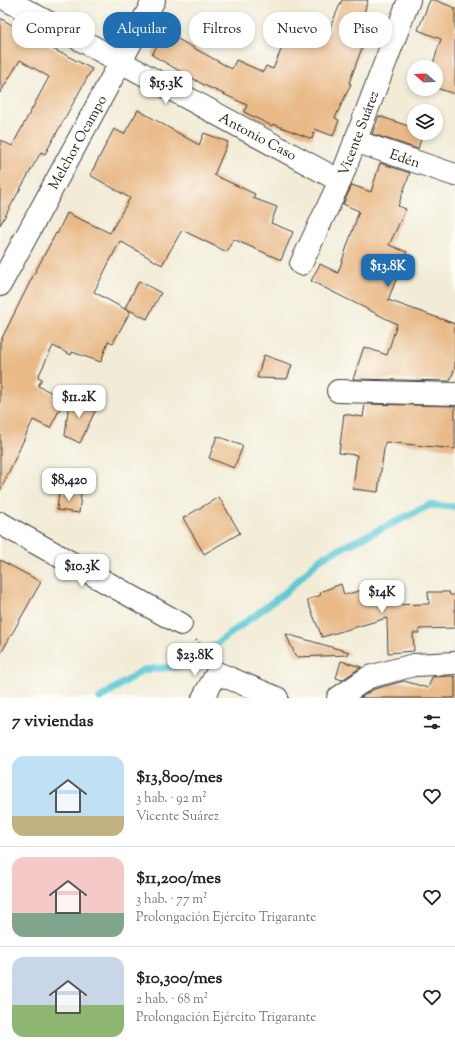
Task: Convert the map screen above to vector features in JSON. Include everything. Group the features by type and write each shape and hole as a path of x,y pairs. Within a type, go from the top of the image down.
{"street":[{"name":"Antonio Caso","path":"7,0 340,180"},
{"name":"Melchor Ocampo","path":"0,285 154,0"},
{"name":"Vicente Suárez","path":"301,264 340,180 410,0"},
{"name":"Edén","path":"355,141 455,175"},
{"path":"338,391 455,394"},
{"path":"0,523 181,624"},
{"path":"338,698 369,677 414,665 455,663"},
{"path":"203,698 214,664 277,698"}],"path":[{"path":"181,624 214,664"}],"building":[{"path":"342,0 368,0 364,12 339,12 339,48 362,48 349,83 351,84 335,118 339,120 333,136 315,129 312,139 273,124 272,126 244,112 247,105 204,85 152,55 156,48 181,48 181,41 189,45 189,48 194,48 232,69 236,60 263,72 266,66 273,69 282,48 331,48 331,25"},
{"path":"430,0 435,0 455,8 455,94 443,90 443,60 434,60 441,39 418,30"},
{"path":"0,18 12,25 12,48 52,48 92,69 45,154 41,152 0,225 0,140 12,146 49,77 20,60 0,93"},
{"path":"138,110 199,145 204,133 228,142 214,175 255,194 253,198 277,207 271,223 293,232 281,260 233,239 227,252 182,230 162,265 120,241 94,292 130,312 113,343 108,341 101,362 72,352 71,355 53,346 38,377 42,379 38,386 65,399 50,428 33,420 0,491 0,342 67,213 110,233 130,198 90,175 114,129 124,134"},
{"path":"379,116 407,126 407,140 421,140 418,149 372,134"},
{"path":"380,163 410,173 398,206 406,209 389,245 407,252 388,300 455,324 455,367 450,381 353,379 364,347 387,355 397,324 311,281 320,264 338,273 359,211 343,204 352,185 371,192"},
{"path":"139,281 161,293 147,319 125,308"},
{"path":"264,355 292,365 287,379 257,378"},
{"path":"77,398 97,407 80,443 65,436 69,401 74,404"},
{"path":"365,404 455,406 455,449 385,442 378,492 353,489 357,455 339,453 344,414 363,417"},
{"path":"217,436 243,446 234,468 209,458"},
{"path":"59,491 81,494 79,513 57,510"},
{"path":"219,497 240,533 204,554 183,518"},
{"path":"0,560 41,582 0,655"},
{"path":"341,584 344,595 381,585 387,607 387,605 429,604 428,592 449,592 450,595 455,595 455,628 419,629 419,633 413,633 414,651 388,653 387,618 322,637 307,600 321,595 320,592"},
{"path":"286,634 349,652 348,655 296,657"},
{"path":"341,661 361,667 342,680 336,678"},
{"path":"432,677 455,677 455,698 360,698 374,689 404,681 428,688"}],"waterway":[{"path":"100,698 143,670 183,666 211,648 287,591 321,558 430,505 455,507"}]}
